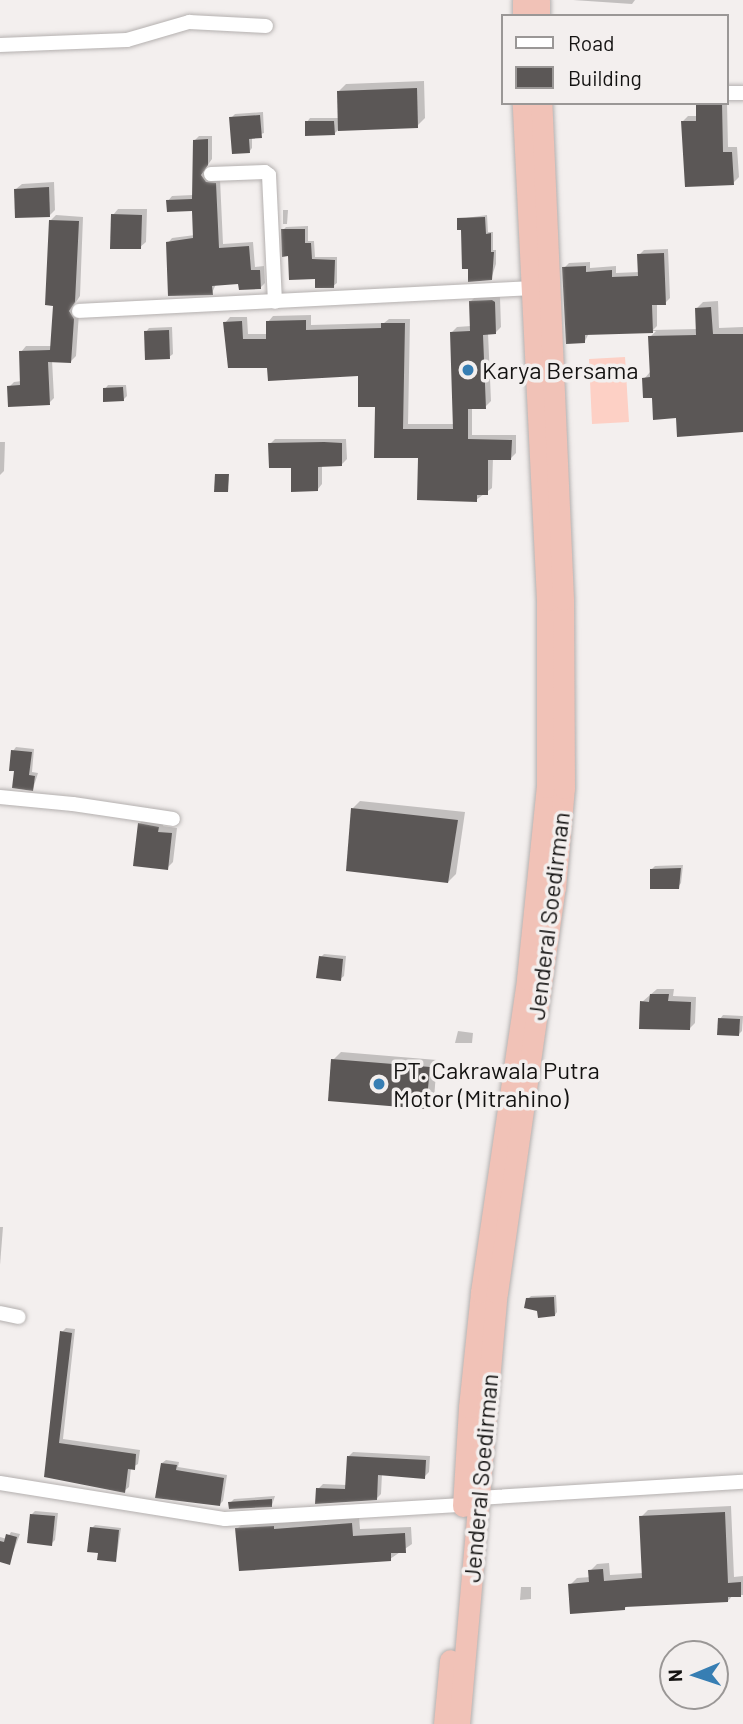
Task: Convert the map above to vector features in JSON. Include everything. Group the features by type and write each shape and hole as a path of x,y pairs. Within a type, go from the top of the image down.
{"highway":[{"name":"Jenderal Soedirman","path":"458,1724 470,1501 469,1407 481,1292 527,979 548,787 547,600 523,105"},
{"name":"Jenderal Soedirman","path":"444,1724 507,1209 553,899 564,788 563,600 541,105"}],"street":[{"path":"0,45 127,40 189,22 266,26"},
{"path":"211,174 265,172 269,175 275,302"},
{"path":"79,311 531,288"},
{"path":"0,797 73,804 173,820"},
{"path":"0,1313 19,1317"},
{"path":"0,1483 225,1519 743,1482"}],"shaded area":[{"path":"625,357 629,422 592,424 589,359"}],"building":[{"path":"417,88 418,128 338,131 337,91"},
{"path":"696,105 722,105 723,152 732,152 734,185 685,187 681,121 696,121"},
{"path":"260,115 262,138 249,139 250,153 232,154 229,117"},
{"path":"305,121 334,121 335,135 305,136"},
{"path":"208,139 208,165 201,175 206,182 216,183 219,248 249,246 251,270 260,270 261,289 239,290 238,284 212,286 213,295 168,296 166,242 193,238 192,211 167,212 166,200 192,199 193,140"},
{"path":"49,187 50,217 15,218 14,189"},
{"path":"111,214 142,215 141,249 110,249"},
{"path":"485,217 486,234 491,233 491,252 494,252 492,280 468,282 468,269 462,269 461,230 457,230 457,218"},
{"path":"49,220 79,221 75,302 69,311 74,319 71,363 48,362 50,405 8,407 7,386 20,385 19,351 50,350 53,306 45,305"},
{"path":"281,229 305,229 305,243 311,243 312,259 335,260 334,288 315,288 315,279 289,280 288,256 282,257"},
{"path":"664,253 666,305 652,305 653,333 585,335 585,343 566,344 562,267 586,266 586,272 612,270 612,277 638,276 637,254"},
{"path":"469,301 495,302 496,334 483,335 486,409 468,409 468,439 512,440 511,460 488,460 488,495 477,495 477,502 417,500 418,458 374,458 375,407 358,407 358,376 268,381 267,368 228,368 223,322 242,321 243,339 266,339 266,321 306,320 306,330 381,328 381,323 405,323 403,429 453,429 450,332 470,331"},
{"path":"711,307 713,334 743,334 743,432 677,437 676,418 653,420 652,398 643,398 642,378 650,377 648,336 696,335 695,308"},
{"path":"169,330 170,359 145,360 144,331"},
{"path":"123,387 124,401 103,402 103,388"},
{"path":"268,443 342,443 342,466 318,467 318,491 291,492 291,468 269,468"},
{"path":"215,474 229,474 228,492 214,492"},
{"path":"11,750 32,752 29,775 35,776 33,791 12,788 14,771 9,771"},
{"path":"351,808 458,820 448,883 346,871"},
{"path":"138,823 159,827 158,832 172,833 168,870 133,866"},
{"path":"681,868 679,889 650,889 650,869"},
{"path":"319,956 343,959 341,981 316,978"},
{"path":"650,994 669,994 668,1001 691,1002 690,1030 639,1029 640,1001 649,1002"},
{"path":"718,1018 740,1019 739,1036 717,1035"},
{"name":"PT. Cakrawala Putra Motor (Mitrahino)","path":"331,1059 430,1067 426,1109 328,1101"},
{"path":"554,1297 555,1316 538,1318 537,1311 524,1308 526,1298"},
{"path":"60,1331 72,1333 59,1443 136,1454 135,1470 128,1469 125,1493 44,1477"},
{"path":"347,1456 426,1460 425,1479 378,1475 377,1500 315,1504 316,1488 345,1489"},
{"path":"161,1463 177,1465 176,1470 224,1478 220,1506 155,1498"},
{"path":"272,1499 272,1507 229,1509 228,1502"},
{"path":"725,1512 728,1583 741,1582 741,1597 728,1597 728,1602 625,1607 625,1610 570,1614 568,1584 589,1582 588,1570 603,1569 604,1581 642,1578 639,1516"},
{"path":"30,1514 55,1516 52,1546 27,1543"},
{"path":"352,1523 353,1536 405,1533 406,1553 391,1553 391,1561 239,1571 235,1528 274,1526 274,1529"},
{"path":"90,1527 119,1530 116,1562 97,1560 98,1553 87,1552"},
{"path":"6,1534 17,1537 10,1565 0,1562 0,1541 4,1542"}],"place":[{"name":"Karya Bersama","path":"468,370"},
{"name":"PT. Cakrawala Putra Motor (Mitrahino)","path":"379,1084"}]}
